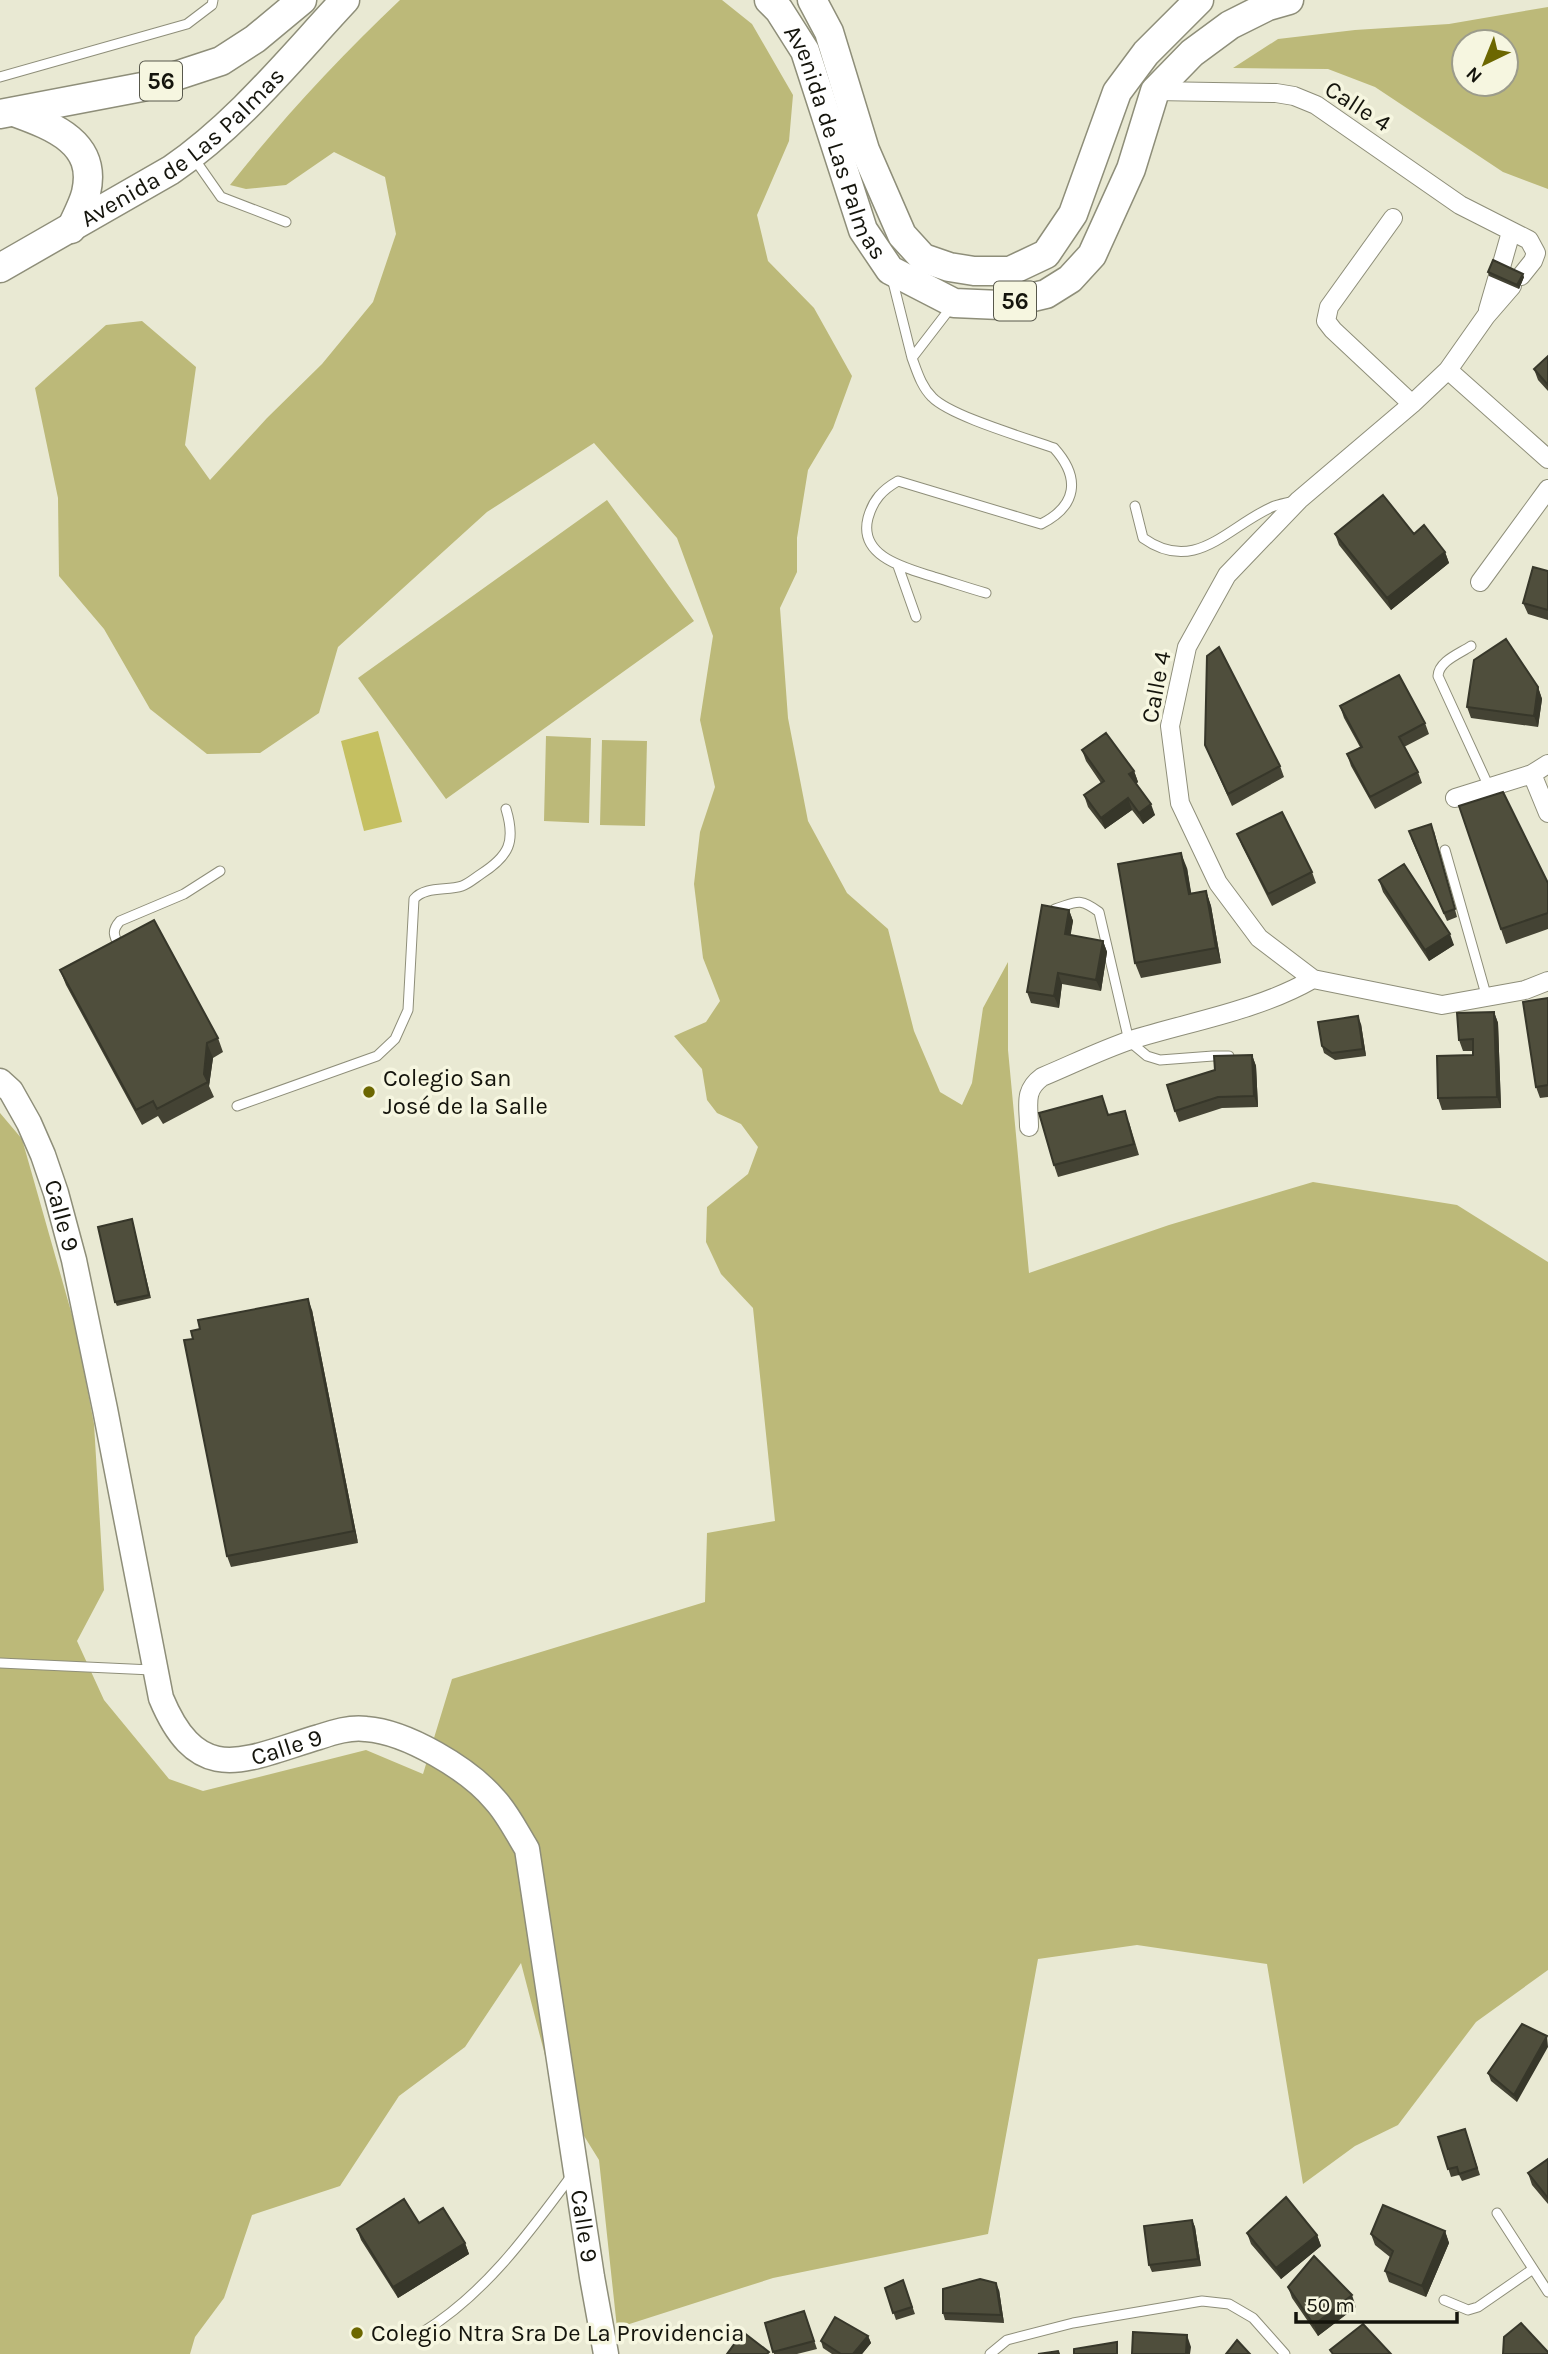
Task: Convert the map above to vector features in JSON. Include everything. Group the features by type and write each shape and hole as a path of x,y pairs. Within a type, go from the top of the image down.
{"main road":[{"name":"Avenida de Las Palmas","path":"7,113 142,87 221,61 256,39 302,0"},
{"name":"Avenida de Las Palmas","path":"0,268 182,163 238,116 345,0"},
{"name":"Avenida de Las Palmas","path":"769,0 779,10 805,51 863,230 890,270 954,303 1000,305 1046,294 1070,279 1092,255 1131,169 1155,91 1192,53 1230,25 1268,6 1289,0"},
{"name":"Avenida de Las Palmas","path":"812,0 829,32 865,150 902,234 923,258 949,267 974,271 1010,271 1046,254 1073,214 1117,92 1146,53 1199,0"},
{"path":"7,113 47,124 66,136 82,151 88,170 86,192 71,229"}],"street":[{"name":"Calle 4","path":"1155,91 1276,93 1294,96 1316,105 1460,205 1529,240 1536,253 1533,261 1508,277"},
{"path":"1393,218 1329,307 1326,321 1412,404"},
{"name":"Calle 4","path":"1511,232 1508,277 1486,316 1448,370 1299,500 1227,575 1188,647 1170,726 1180,803 1218,883 1259,938 1313,979 1442,1004 1525,990 1548,981"},
{"path":"1448,370 1548,459"},
{"path":"1480,582 1548,489"},
{"path":"1455,798 1532,774 1548,764"},
{"path":"1532,774 1548,813"},
{"path":"1029,1127 1028,1092 1042,1077 1129,1041 1256,1005 1290,992 1313,979"},
{"name":"Calle 9","path":"0,1081 11,1091 29,1123 60,1206 89,1327 161,1698 180,1735 213,1759 234,1762 339,1730 367,1728 416,1742 460,1769 495,1800 527,1849 575,2171 606,2354"}],"lane":[{"path":"0,77 187,24 212,5 213,0"},
{"path":"182,163 222,197 286,222"},
{"path":"890,270 912,358 931,397 947,408 1054,448 1069,470 1073,488 1065,507 1055,517 1041,524 898,481 876,498 866,528 869,540 877,552 898,566 986,593"},
{"path":"912,358 954,303"},
{"path":"1135,506 1143,538 1158,549 1180,552 1210,546 1273,506 1299,500"},
{"path":"898,566 916,617"},
{"path":"1471,646 1444,663 1438,669 1437,676 1489,787"},
{"path":"237,1106 377,1056 395,1039 408,1010 414,899 423,892 463,886 497,864 510,845 512,827 506,809"},
{"path":"1445,850 1487,998"},
{"path":"124,955 113,935 114,928 120,921 184,894 220,872"},
{"path":"1055,909 1085,902 1099,912 1129,1041 1147,1056 1160,1060 1236,1057"},
{"path":"0,1663 157,1670"},
{"path":"423,2332 455,2311 478,2291 545,2212 575,2171"},
{"path":"1497,2213 1548,2292"},
{"path":"1444,2300 1468,2310 1478,2307 1533,2269"},
{"path":"990,2354 1007,2340 1073,2323 1202,2301 1229,2304 1253,2318 1285,2354"}],"shaded area":[{"path":"400,0 722,0 752,24 793,95 789,141 757,215 768,261 814,308 852,376 833,428 808,470 797,538 797,572 780,608 788,718 808,821 847,893 888,929 914,1031 940,1092 962,1105 972,1083 983,1008 1008,962 1008,1050 1029,1273 1169,1225 1313,1182 1457,1205 1548,1262 1548,1970 1476,2022 1398,2125 1355,2146 1303,2184 1267,1964 1137,1945 1038,1959 988,2234 773,2278 617,2328 599,2160 553,2086 521,1963 465,2047 399,2096 340,2186 252,2215 224,2298 195,2337 190,2354 0,2354 0,1113 22,1139 76,1329 94,1424 104,1590 77,1641 104,1700 169,1779 203,1791 366,1750 423,1774 452,1679 705,1602 707,1533 775,1521 753,1308 721,1274 706,1242 707,1207 748,1174 758,1147 741,1124 717,1113 707,1100 702,1069 674,1036 706,1022 720,1001 703,958 694,884 700,832 715,787 700,720 713,636 677,538 594,443 487,512 338,647 319,713 260,753 207,754 150,709 104,629 59,576 58,498 35,388 106,325 142,321 196,367 185,445 210,480 322,364 373,302 396,234 385,177 334,152 286,185 246,189 230,185 312,90"},
{"path":"1548,7 1548,189 1503,172 1375,87 1328,69 1233,68 1278,39 1355,30 1449,24"},
{"path":"607,500 694,621 446,799 358,678"},
{"path":"378,731 402,822 364,831 341,741"},
{"path":"546,736 591,738 589,823 544,821"},
{"path":"602,740 647,741 645,826 600,825"}],"building":[{"path":"1493,260 1523,274 1517,285 1488,272"},
{"path":"1548,356 1548,385 1534,369"},
{"path":"1383,495 1414,534 1424,525 1445,552 1387,598 1335,534"},
{"path":"1533,567 1548,571 1548,610 1523,603"},
{"path":"1506,639 1538,687 1534,716 1467,707 1474,660"},
{"path":"1219,647 1280,766 1228,794 1205,745 1207,656"},
{"path":"1399,675 1425,723 1399,737 1418,772 1370,797 1347,754 1362,747 1340,706"},
{"path":"1106,733 1134,771 1129,774 1151,804 1139,813 1128,798 1101,818 1084,795 1104,781 1082,750"},
{"path":"1503,792 1548,883 1548,913 1501,929 1459,806"},
{"path":"1282,812 1312,872 1268,894 1237,834"},
{"path":"1431,824 1455,909 1444,913 1409,831"},
{"path":"1181,853 1189,894 1206,891 1216,948 1135,963 1118,864"},
{"path":"1404,864 1450,934 1425,950 1379,880"},
{"path":"1042,905 1069,910 1065,934 1103,941 1096,980 1058,973 1054,996 1027,992"},
{"path":"154,920 218,1038 207,1043 204,1074 208,1082 157,1109 153,1101 136,1110 60,970"},
{"path":"1548,998 1548,1085 1536,1087 1523,1002"},
{"path":"1494,1012 1497,1097 1438,1098 1437,1056 1473,1055 1473,1039 1459,1040 1457,1013"},
{"path":"1358,1016 1363,1049 1332,1053 1322,1046 1318,1022"},
{"path":"1252,1055 1254,1096 1218,1097 1175,1111 1167,1085 1215,1070 1214,1056"},
{"path":"1102,1096 1108,1115 1125,1111 1134,1144 1054,1165 1039,1113"},
{"path":"132,1219 149,1295 115,1302 98,1227"},
{"path":"308,1299 354,1531 227,1556 184,1340 193,1339 191,1331 200,1329 198,1320"},
{"path":"1522,2024 1547,2036 1514,2095 1488,2073"},
{"path":"1465,2129 1477,2168 1459,2174 1457,2167 1448,2169 1438,2137"},
{"path":"1548,2159 1548,2198 1528,2173"},
{"path":"1286,2197 1317,2235 1276,2268 1247,2233"},
{"path":"404,2199 419,2223 443,2208 465,2243 393,2287 357,2229"},
{"path":"1383,2205 1445,2231 1422,2286 1385,2271 1393,2251 1371,2234"},
{"path":"1192,2220 1198,2259 1149,2265 1144,2226"},
{"path":"1314,2256 1352,2295 1314,2325 1288,2287"},
{"path":"980,2279 996,2283 1001,2315 943,2313 943,2289"},
{"path":"903,2280 912,2307 893,2313 885,2288"},
{"path":"804,2311 814,2341 773,2352 765,2323"},
{"path":"835,2317 868,2336 853,2354 841,2354 821,2341"},
{"path":"1521,2323 1548,2354 1503,2354 1504,2337"},
{"path":"1363,2324 1391,2354 1333,2354 1330,2350"},
{"path":"743,2332 769,2352 727,2354"},
{"path":"1133,2332 1187,2335 1186,2354 1132,2354"},
{"path":"1237,2340 1250,2354 1226,2354"},
{"path":"1117,2342 1117,2354 1074,2354 1074,2349"},
{"path":"1058,2351 1059,2354 1038,2354"}],"place":[{"name":"Colegio San José de la Salle","path":"369,1092"},
{"name":"Colegio Ntra Sra De La Providencia","path":"357,2333"}]}
